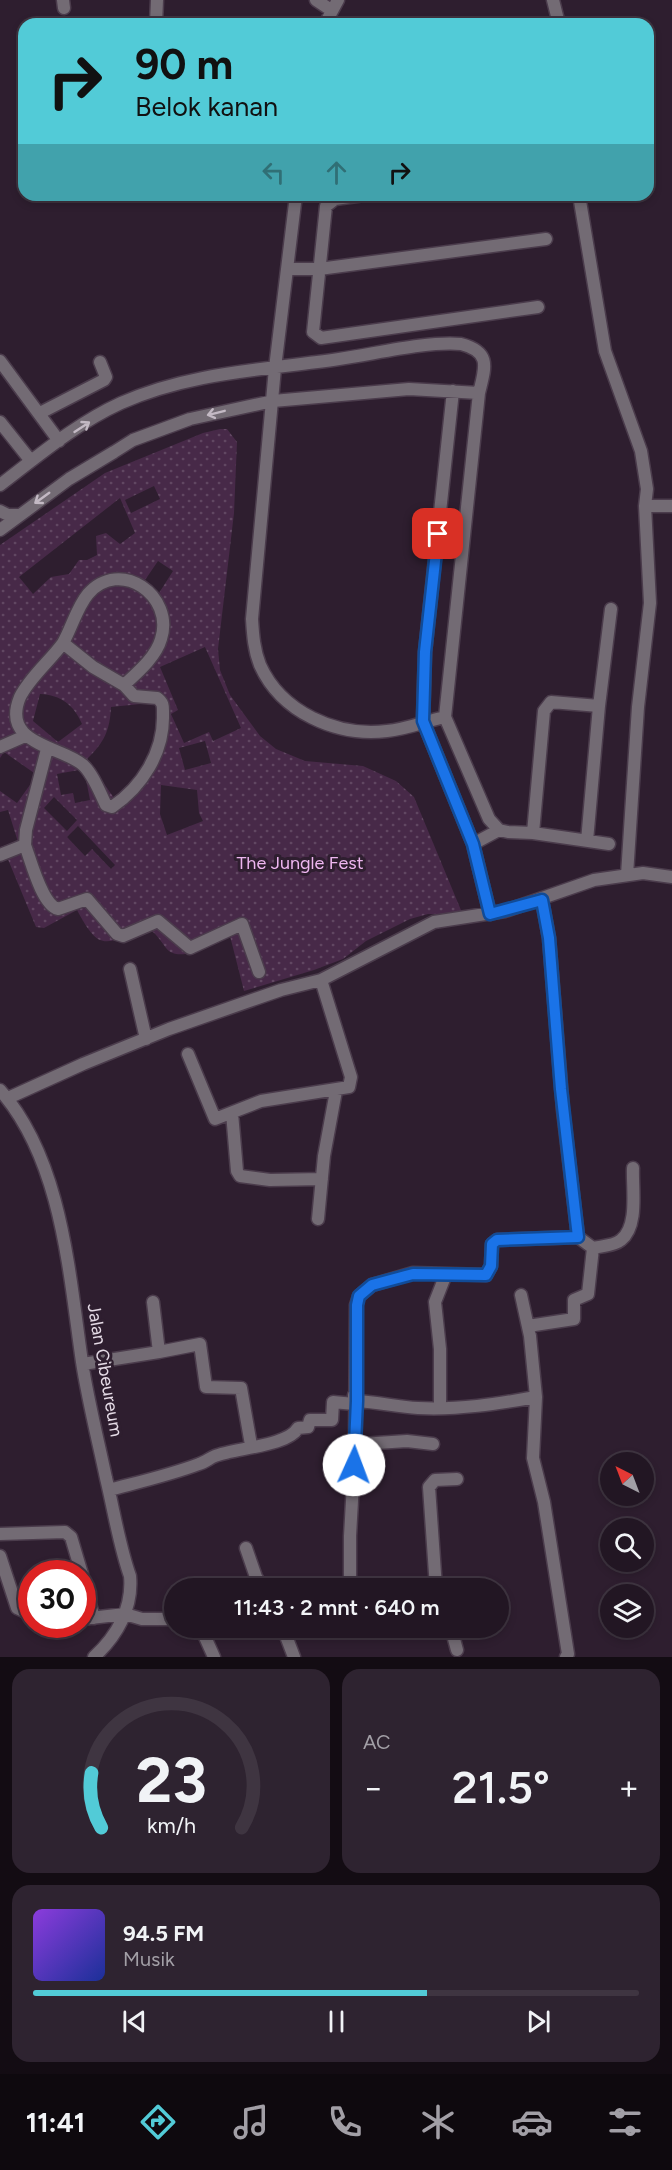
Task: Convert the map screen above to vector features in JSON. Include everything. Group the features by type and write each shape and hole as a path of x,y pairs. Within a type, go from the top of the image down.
{"street":[{"path":"156,18 157,0"},
{"path":"316,0 335,5"},
{"path":"553,0 558,18"},
{"path":"295,201 274,368 273,401 252,619 259,662 272,686 284,698 310,717 332,725 356,731 378,732 445,717"},
{"path":"332,201 326,206 313,332 321,338 538,307"},
{"path":"580,201 605,351 641,451 646,489 650,603 638,706 627,875"},
{"path":"287,269 319,269 546,239"},
{"path":"0,485 59,441 120,404 185,381 231,371 274,368 461,344 477,350 484,362 478,393 445,717 489,819 499,830"},
{"path":"0,361 59,441"},
{"path":"40,413 104,380 105,374 99,362"},
{"path":"0,531 69,479 134,440 190,419 273,401 409,389 478,393"},
{"path":"453,392 425,652 423,721 473,844 490,914"},
{"path":"0,422 32,461"},
{"path":"645,506 672,506"},
{"path":"0,511 8,515 19,515"},
{"path":"63,642 98,671 124,685 137,697 161,700 163,726 156,754 137,785 112,807 106,805 82,764 47,750 25,736 17,721 16,707 20,696 63,642 88,594 108,581 119,578 142,585 152,594 161,612 161,640 147,662 124,685"},
{"path":"587,841 599,706 611,609"},
{"path":"533,833 542,722 547,705 558,701 599,706"},
{"path":"0,747 25,736"},
{"path":"47,750 26,830 25,845 46,900 54,908 87,899 117,934 123,936 158,921 190,948 242,924 259,972"},
{"path":"473,844 499,830 609,844"},
{"path":"0,855 25,845"},
{"path":"4,1094 238,1004 321,980 425,925 490,914 542,900 594,880 643,873 672,877"},
{"path":"542,900 549,938 562,1098 578,1237"},
{"path":"130,969 146,1039"},
{"path":"188,1054 215,1119 271,1099 301,1093 336,1091 348,1087 351,1077 321,980"},
{"path":"318,1219 336,1091"},
{"name":"Jalan Cibeureum","path":"4,1094 27,1127 42,1163 60,1226 69,1266 83,1364 109,1490 130,1576 125,1614 110,1641 94,1657"},
{"path":"232,1113 237,1171 240,1176 270,1180 322,1179"},
{"path":"594,1248 621,1240 628,1228 632,1217 633,1168"},
{"path":"109,1490 201,1464 214,1456 251,1445 270,1443 295,1434 298,1428 308,1427 310,1420 332,1420 333,1402 354,1404 357,1305 363,1292 378,1282 396,1280 413,1274 486,1275 491,1266 492,1244 497,1240 578,1237 594,1248"},
{"path":"528,1326 574,1319 574,1300 588,1294 594,1248"},
{"path":"440,1408 440,1349 435,1302 446,1274"},
{"path":"521,1295 528,1326 536,1397 533,1458 543,1502 568,1654 566,1657"},
{"path":"153,1302 159,1352"},
{"path":"83,1364 200,1344 206,1387 241,1388 251,1445"},
{"path":"350,1578 357,1401 356,1358"},
{"path":"357,1401 417,1408 440,1408 484,1407 536,1397"},
{"path":"355,1448 361,1444 407,1441 433,1444"},
{"path":"434,1578 429,1487 435,1480 457,1479"},
{"path":"0,1534 65,1532 71,1538 78,1560"},
{"path":"246,1548 259,1578"},
{"path":"0,1556 18,1608"},
{"path":"96,1617 125,1614 142,1619 164,1619"},
{"path":"205,1638 214,1657"},
{"path":"287,1638 294,1657"},
{"path":"454,1638 457,1650"}],"green space":[{"name":"The Jungle Fest","path":"227,429 237,442 234,513 218,649 220,670 230,695 260,736 276,749 305,761 363,766 396,781 414,797 463,915 428,914 410,919 366,941 343,959 244,991 230,936 197,951 179,954 172,953 155,934 146,928 112,941 98,939 77,910 44,928 36,927 7,857 0,859 0,847 18,842 8,810 0,812 0,791 17,803 37,775 4,752 0,758 0,545 105,473 203,433","holes":["154,486 160,499 131,513 125,500","120,498 135,533 120,544 106,533 96,536 97,555 87,560 79,560 69,574 51,577 33,594 19,577","158,561 173,571 159,593 143,583","205,647 241,728 213,741 209,732 184,743 171,714 178,710 160,667","40,694 54,696 66,702 75,711 82,724 58,742 33,721","160,702 156,733 149,756 137,776 114,798 87,759 105,736 111,707","205,741 211,763 185,770 179,748","84,769 90,800 75,803 73,793 61,795 57,774","161,785 197,790 199,813 203,821 167,835 160,814","54,797 77,820 67,831 44,808","78,826 115,865 111,869 92,849 85,856 67,837"]}],"route":[{"path":"354,1465 359,1296 378,1282 396,1280 413,1274 478,1277 486,1275 491,1266 494,1241 578,1237 579,1229 572,1192 555,1029 549,938 542,900 490,914 473,844 423,721 425,652 438,534"}]}
